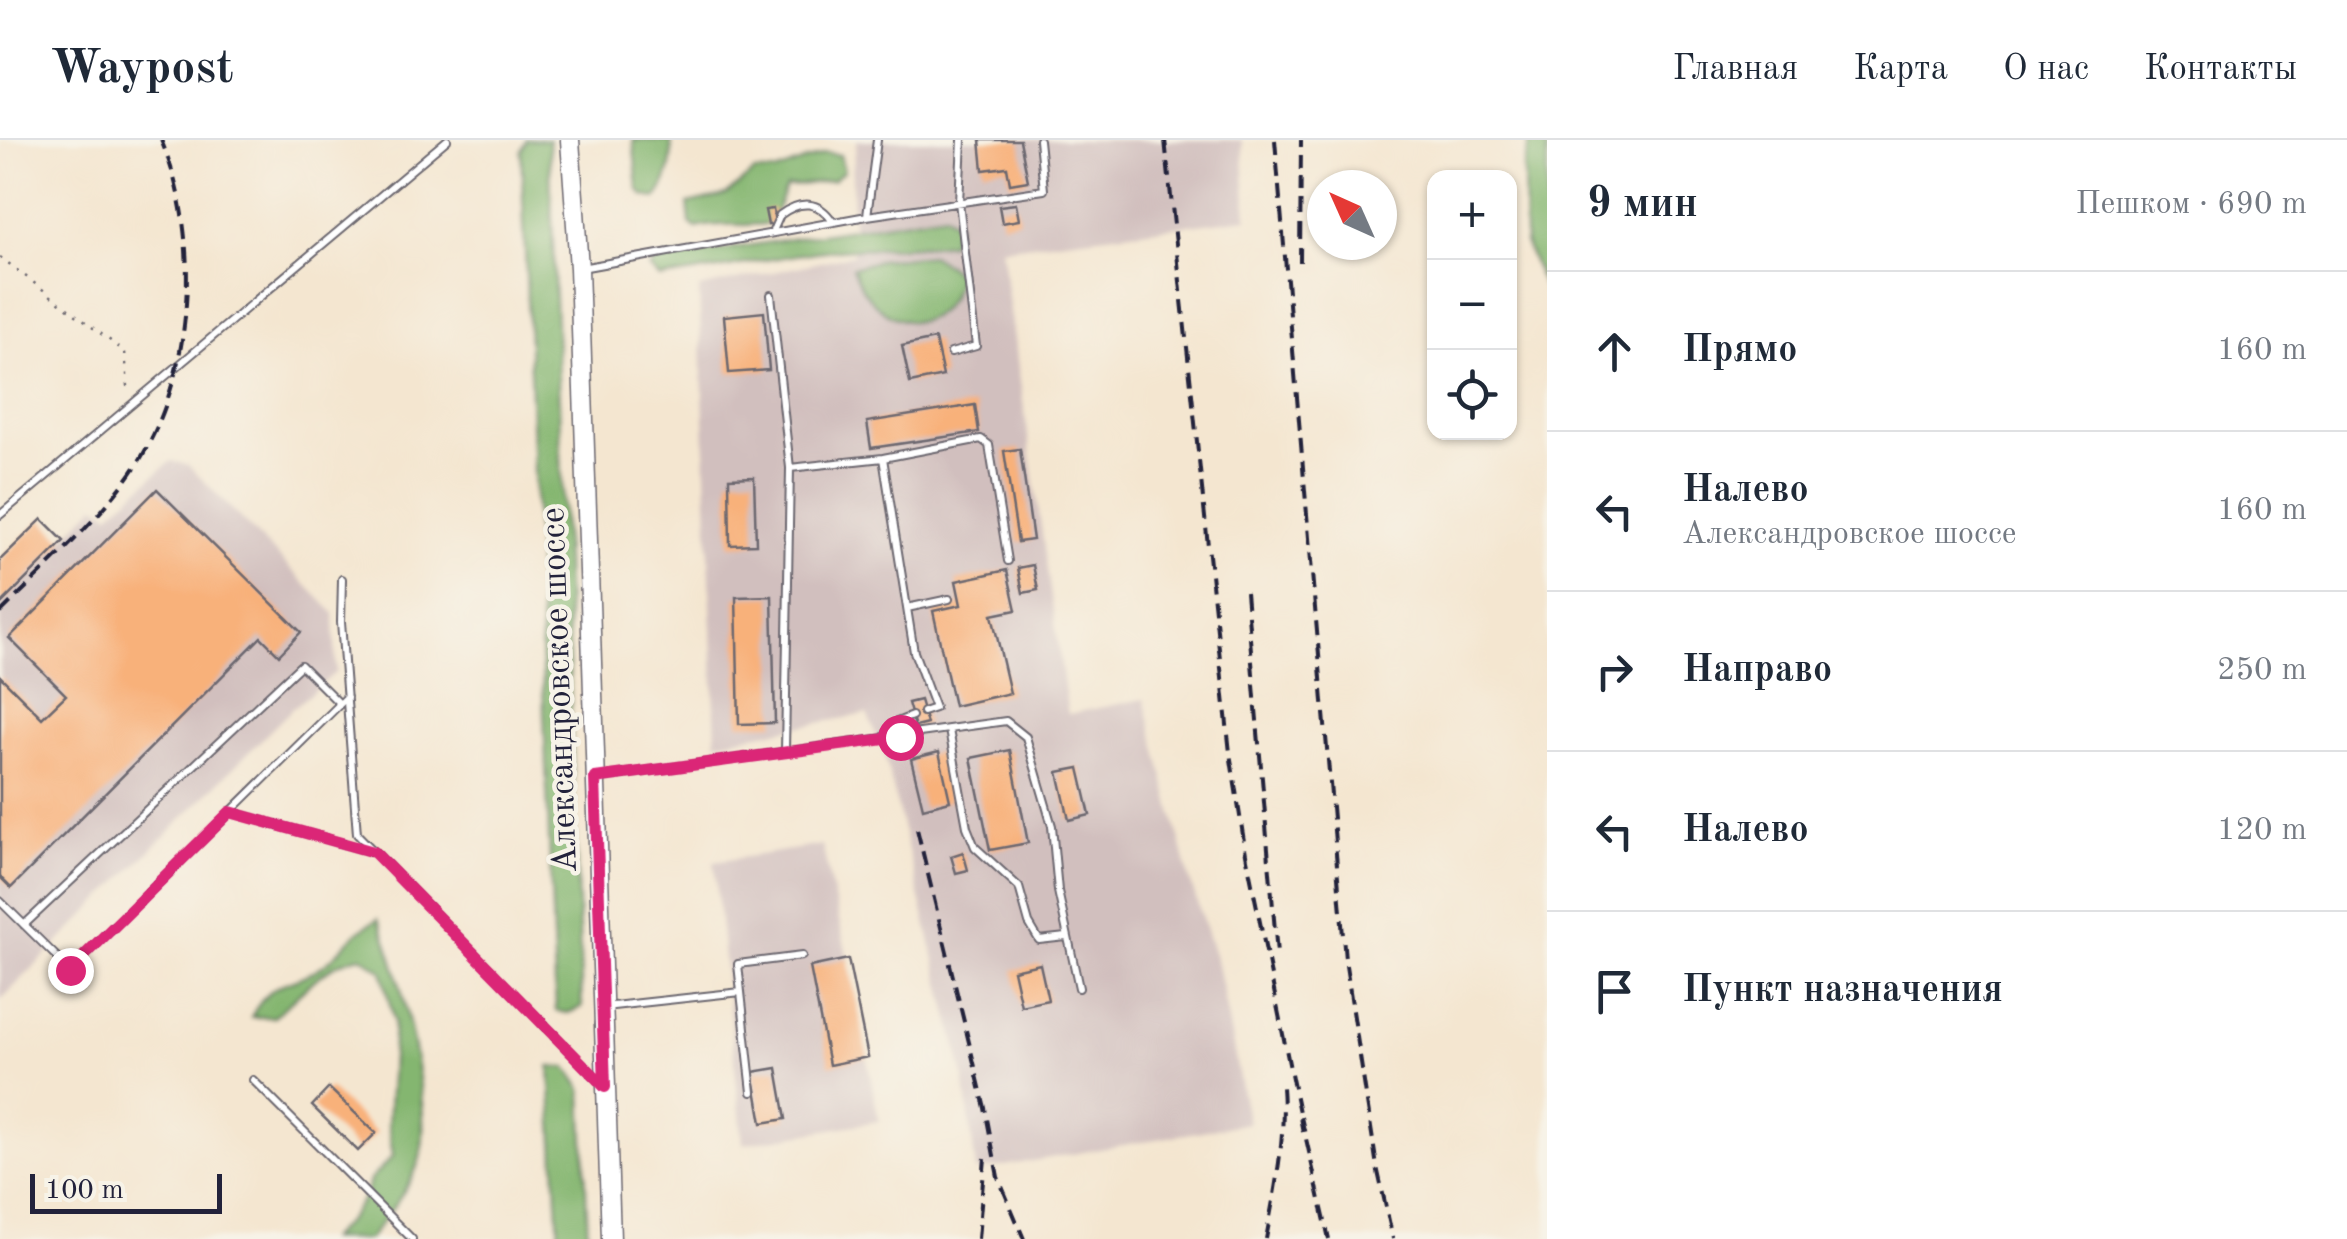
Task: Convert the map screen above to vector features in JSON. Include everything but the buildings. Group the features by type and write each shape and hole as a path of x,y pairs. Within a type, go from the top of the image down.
{"main road":[{"name":"Александровское шоссе","path":"570,140 579,268 611,1239"}],"lane":[{"path":"0,515 447,140"},
{"path":"867,216 877,140"},
{"path":"951,353 976,346 959,202 962,140"},
{"path":"579,268 867,216 1044,190 1039,140"},
{"path":"772,233 780,214 800,204 813,204 826,212 832,222"},
{"path":"771,295 790,468 785,752"},
{"path":"790,468 883,458 981,439 988,445 1008,560"},
{"path":"883,458 914,652 935,708 924,712"},
{"path":"342,578 344,700 357,834 605,1087"},
{"path":"907,608 949,599"},
{"path":"24,925 301,665 344,700"},
{"path":"0,901 70,970 344,700"},
{"path":"884,740 892,724 912,716"},
{"path":"595,778 1006,720 1026,737 1052,826 1066,937 1079,988"},
{"path":"949,730 967,827 975,848 1019,887 1029,923 1039,940 1066,937"},
{"path":"230,812 374,852"},
{"path":"752,1092 738,964 802,956"},
{"path":"602,1007 741,992"},
{"path":"253,1080 412,1239"}],"path":[{"path":"0,258 125,352 128,386 138,398"}],"shaded area":[{"path":"857,140 1242,140 1247,218 1001,248 1068,714 1144,699 1189,877 1217,964 1248,1123 976,1171 964,1077 884,753 867,714 716,742 699,288 853,255 852,173"},
{"path":"171,461 188,465 334,613 336,672 291,710 0,1001 0,605 96,505 110,514"},
{"path":"822,845 879,1121 743,1144 714,862"}],"green space":[{"path":"526,140 549,140 582,1007 568,1013 556,1011 521,151"},
{"path":"633,140 671,140 669,171 656,198 644,196 638,189"},
{"path":"1530,140 1547,140 1547,295 1525,243 1524,168"},
{"path":"825,153 840,155 844,171 833,180 786,187 771,223 696,228 690,223 688,204 726,195 754,172 775,172"},
{"path":"945,214 957,225 950,243 816,252 660,278 649,268 658,260"},
{"path":"931,255 959,273 951,297 939,312 924,320 891,316 862,289 852,268 880,260"},
{"path":"378,919 396,969 412,1039 423,1139 410,1182 369,1239 329,1239 350,1218 370,1180 393,1156 388,1125 394,1022 382,971 361,956 349,959 314,980 274,1017 251,1017 277,987 325,964"},
{"path":"550,1067 567,1067 582,1089 588,1239 559,1239"}],"railway":[{"path":"0,613 113,497 149,442 167,402 179,359 187,268 175,180 161,140"},
{"path":"1165,140 1230,753 1246,854 1303,1132"},
{"path":"1275,140 1345,959 1377,1167 1393,1239"},
{"path":"1300,262 1301,140"},
{"path":"1246,592 1277,954"},
{"path":"917,829 998,1177 1024,1239"},
{"path":"1266,1239 1281,1144 1282,1087"},
{"path":"1301,1117 1329,1239"},
{"path":"978,1239 985,1158"}],"route":[{"path":"70,970 230,812 374,852 605,1087 595,778 900,737"}]}
